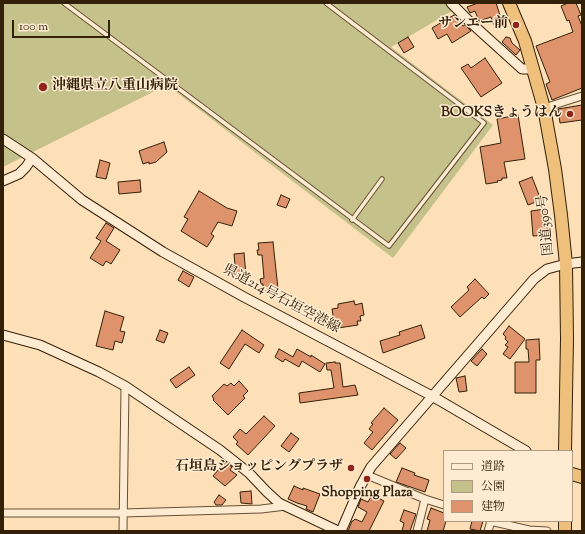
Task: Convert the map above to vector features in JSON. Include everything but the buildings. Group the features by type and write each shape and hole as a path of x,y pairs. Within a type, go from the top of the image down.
{"highway":[{"name":"国道390号","path":"509,3 525,41 534,69 544,108 555,169 566,264 567,339 565,450"}],"street":[{"path":"451,3 522,69 534,69"},
{"path":"544,108 582,96"},
{"name":"県道214号石垣空港線","path":"3,139 32,158 82,200 163,252 432,396 524,450"},
{"path":"3,181 19,174 32,158"},
{"path":"3,334 40,345 99,372 125,386 220,450 249,473 279,503 339,531 372,467 534,279 547,269 582,262"},
{"path":"123,531 125,386"},
{"path":"367,475 425,499 443,505"},
{"path":"417,531 425,499"},
{"path":"3,513 124,513 261,510 286,506"},
{"path":"495,522 529,530 547,531"}],"lane":[{"path":"64,3 352,220 389,246 484,123 326,3"},
{"path":"352,220 382,179"}],"green space":[{"path":"3,3 447,3 454,10 391,47 493,125 393,258 167,85 3,167"}],"place":[{"name":"サンエー前","path":"516,25"},
{"name":"沖縄県立八重山病院","path":"43,87"},
{"name":"BOOKSきょうはん","path":"570,114"},
{"name":"石垣島ショッピングプラザ","path":"351,468"},
{"name":"Shopping Plaza","path":"367,479"}]}
